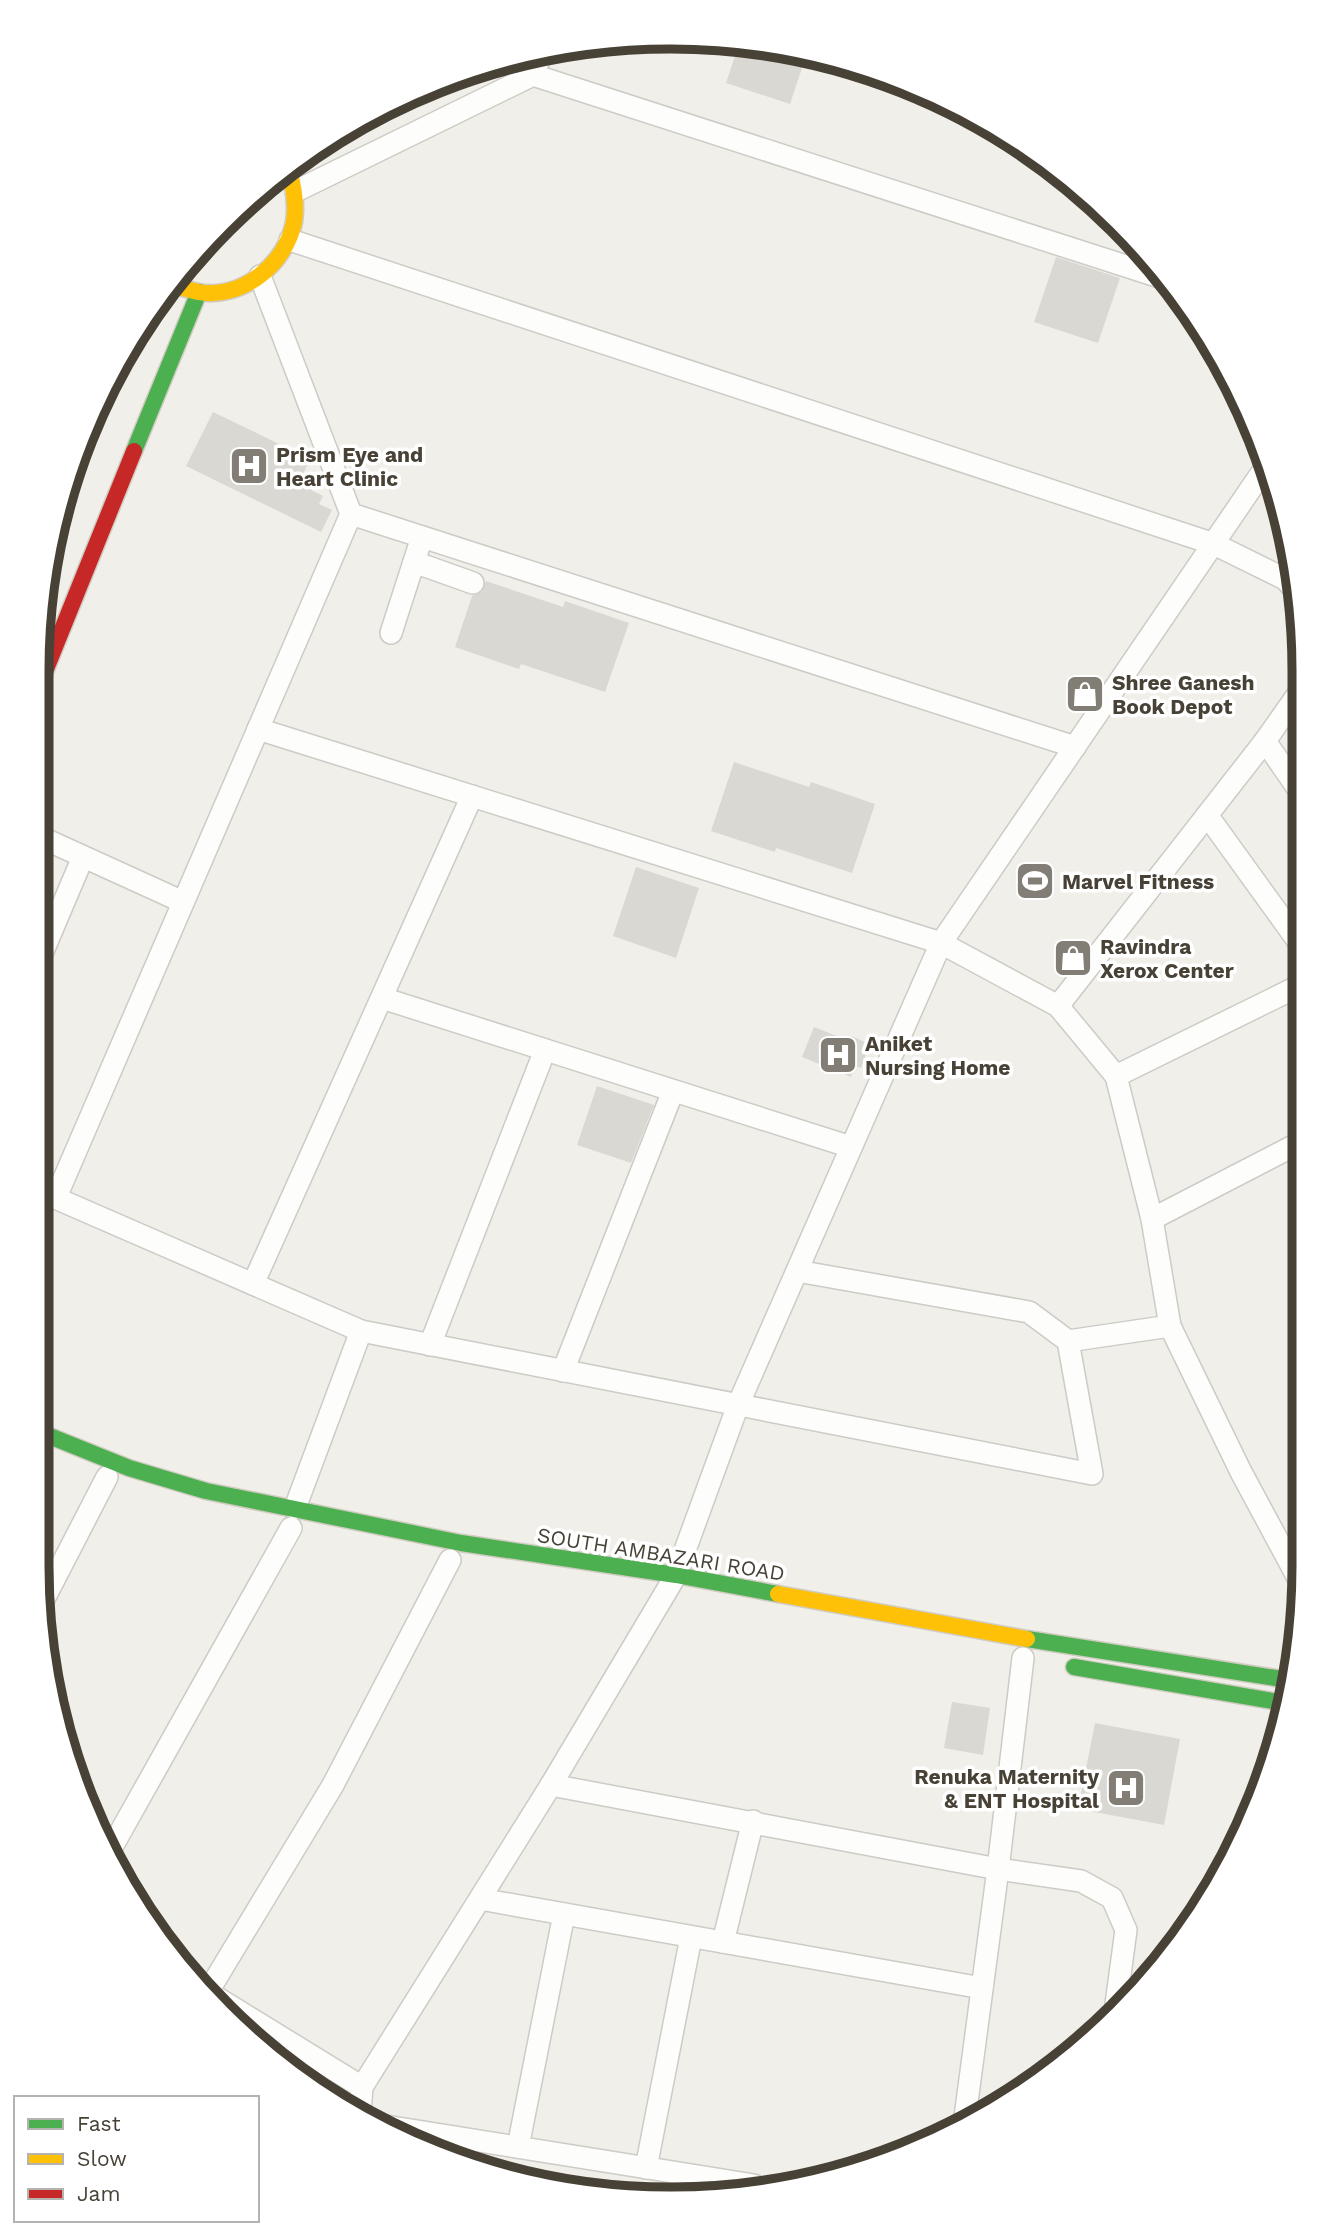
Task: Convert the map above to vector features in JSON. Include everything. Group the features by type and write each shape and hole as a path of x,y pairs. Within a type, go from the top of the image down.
{"main road":[{"path":"178,290 220,292 241,286 260,276 277,260 289,240 297,216 296,191 292,177"},
{"path":"49,661 199,292"},
{"name":"SOUTH AMBAZARI ROAD","path":"49,1436 142,1472 206,1491 292,1522 461,1543 668,1588 1006,1636 1281,1679"},
{"path":"101,1475 159,1494"},
{"path":"1033,1660 1277,1702"}],"street":[{"path":"296,191 533,75 538,64"},
{"path":"533,75 1148,273"},
{"path":"289,240 1214,544 1285,579"},
{"path":"49,1188 183,902 351,514 260,276"},
{"path":"361,2104 362,2087 551,1785 668,1588 738,1405 941,943 1260,475"},
{"path":"351,514 1075,747"},
{"path":"391,633 422,537"},
{"path":"414,562 473,583"},
{"path":"1058,1006 1292,703"},
{"path":"258,729 941,943 1058,1006 1116,1076 1152,1219 1170,1326 1241,1472 1292,1567"},
{"path":"1265,741 1292,780"},
{"path":"253,1284 472,796"},
{"path":"1207,815 1292,933"},
{"path":"49,841 183,902"},
{"path":"49,937 83,857"},
{"path":"1116,1076 1292,989"},
{"path":"382,998 851,1147"},
{"path":"430,1345 545,1050"},
{"path":"563,1371 673,1091"},
{"path":"1152,1219 1292,1147"},
{"path":"49,1195 361,1331 1092,1475 1068,1342 1029,1312 797,1271"},
{"path":"1068,1342 1170,1326"},
{"path":"114,1843 292,1522 361,1331"},
{"path":"50,1587 101,1475"},
{"path":"212,1985 333,1785 451,1560"},
{"path":"968,2111 998,1869 1033,1660"},
{"path":"551,1785 998,1869 1081,1881 1112,1898 1126,1930 1117,1998"},
{"path":"723,1942 753,1821"},
{"path":"480,1899 982,1988"},
{"path":"518,2147 564,1914"},
{"path":"646,2168 691,1937"},
{"path":"235,2009 362,2087"},
{"path":"411,2130 741,2183"}],"building":[{"path":"736,52 803,64 790,104 726,83"},
{"path":"1056,257 1120,278 1098,343 1034,322"},
{"path":"213,412 310,459 303,474 316,480 311,490 323,496 319,504 332,510 321,532 186,466"},
{"path":"486,581 563,607 565,601 629,623 605,692 521,664 519,669 455,647 472,596 482,592"},
{"path":"734,762 809,787 811,782 875,804 852,873 776,848 775,852 711,831"},
{"path":"636,867 699,888 676,958 613,936"},
{"path":"814,1027 849,1041 851,1036 870,1044 861,1068 855,1066 851,1077 802,1057"},
{"path":"597,1086 654,1105 631,1163 577,1145"},
{"path":"952,1702 990,1708 983,1755 944,1748"},
{"path":"1095,1723 1180,1739 1164,1825 1078,1809"}],"traffic: fast":[{"path":"134,451 199,292"},
{"path":"49,1436 129,1468 206,1491 461,1543 676,1575 778,1594"},
{"path":"1027,1639 1281,1679"},
{"path":"1074,1667 1277,1702"}],"traffic: slow":[{"path":"181,287 198,292 230,290 260,276 272,265 282,252 294,222 295,201 291,178"},
{"path":"778,1594 1027,1639"}],"traffic: jam":[{"path":"49,661 134,451"}],"place":[{"name":"Prism Eye and Heart Clinic","path":"249,466"},
{"name":"Shree Ganesh Book Depot","path":"1085,694"},
{"name":"Marvel Fitness","path":"1035,881"},
{"name":"Ravindra Xerox Center","path":"1073,958"},
{"name":"Aniket Nursing Home","path":"838,1055"},
{"name":"Renuka Maternity & ENT Hospital","path":"1126,1788"}]}
